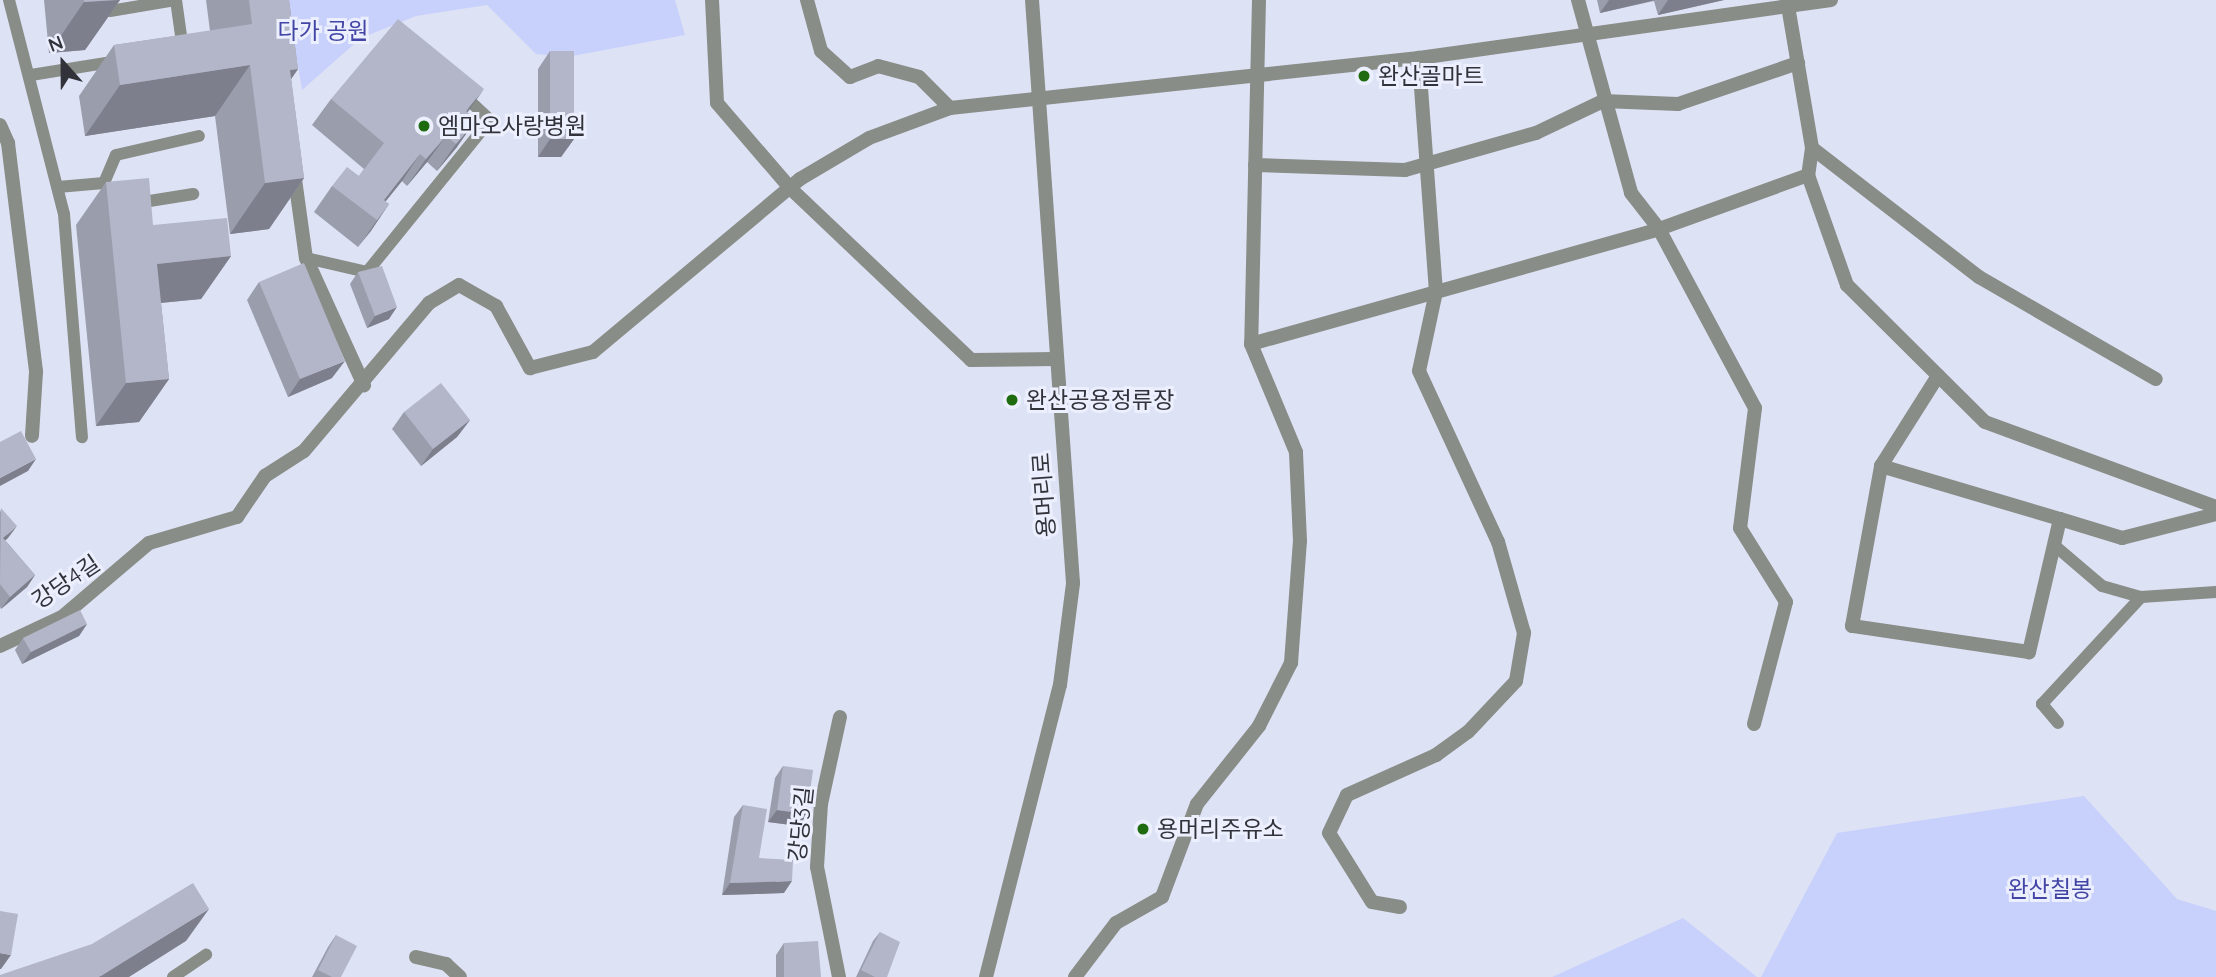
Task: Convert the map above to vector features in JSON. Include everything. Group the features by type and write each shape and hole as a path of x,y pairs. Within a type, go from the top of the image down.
{"street":[{"path":"712,0 717,103 790,188 971,360 1057,359"},
{"path":"807,0 821,51 850,77 878,66 919,77 950,108"},
{"name":"용머리로","path":"986,977 1060,685 1073,583 1032,0"},
{"path":"1074,977 1116,923 1162,897 1197,804 1259,726 1291,663 1300,541 1296,452 1251,344 1259,0"},
{"path":"1578,0 1584,35 1631,193 1659,229 1755,408 1740,528 1786,602 1754,724"},
{"path":"291,148 306,258 363,385 429,303 459,285 496,306 530,368 593,352 790,188 869,138 950,108 1419,58 1787,3 1831,0"},
{"path":"1787,3 1812,148 1808,175 1847,285 1985,422 2216,507"},
{"path":"1400,907 1372,902 1329,833 1347,795 1436,755 1468,732 1516,681 1524,633 1498,542 1419,371 1436,292 1419,58"},
{"path":"1255,165 1405,170 1536,133 1603,101 1678,104 1798,63"},
{"path":"0,125 8,143 36,372 33,436"},
{"path":"1812,148 1979,277 2156,379"},
{"path":"1251,344 1659,229 1808,175"},
{"path":"1938,376 1881,466 1852,626 2029,652 2060,519"},
{"name":"강당4길","path":"0,646 62,617 149,543 237,517 265,476 304,451 363,385"},
{"path":"1881,466 2123,538 2216,514"},
{"name":"강당3길","path":"839,977 817,867 821,804 840,718"},
{"path":"415,957 446,964 460,977"}],"lane":[{"path":"9,0 31,75 58,187 82,437"},
{"path":"110,10 176,0 185,50 172,52"},
{"path":"31,75 134,58"},
{"path":"306,258 367,272 490,120 453,85"},
{"path":"104,183 116,155 199,136"},
{"path":"58,187 104,183 126,205 193,194"},
{"path":"2054,545 2102,586 2141,597 2216,592"},
{"path":"2058,723 2042,704 2141,597"},
{"path":"173,977 206,955"}],"green space":[{"name":"다가 공원","path":"287,0 675,0 685,35 567,57 536,54 487,5 416,16 361,38 302,90"},
{"name":"완산칠봉","path":"2084,796 2177,899 2216,911 2216,977 1761,977 1837,833"},
{"path":"1683,918 1757,977 1552,977"}],"building":[{"path":"249,0 289,0 298,69 290,70 304,178 265,183 250,65 120,85 114,45 252,24"},
{"path":"398,19 484,89 466,111 476,120 456,144 446,136 426,159 420,154 384,200 389,204 377,220 332,186 347,167 359,176 384,143 331,99"},
{"path":"550,51 574,51 574,139 550,139"},
{"path":"149,178 153,225 227,218 231,256 157,264 169,379 126,383 106,182"},
{"path":"304,263 345,361 300,379 259,282"},
{"path":"382,266 397,307 375,316 358,272"},
{"path":"441,383 470,420 433,449 404,412"},
{"path":"21,431 36,459 0,478 0,442"},
{"path":"1,508 17,526 3,538 35,575 10,597 0,584"},
{"path":"80,610 87,624 31,652 23,638"},
{"path":"783,766 813,770 807,814 777,810"},
{"path":"743,805 767,809 759,858 793,860 792,881 730,883"},
{"path":"193,883 209,909 101,976 0,977 92,944"},
{"path":"0,911 18,914 11,955 0,953"},
{"path":"880,932 900,942 887,977 875,977 861,970"},
{"path":"336,935 357,946 341,977 332,977 318,970"},
{"path":"818,941 821,977 784,977 784,943"}],"place":[{"name":"완산골마트","path":"1364,76"},
{"name":"엠마오사랑병원","path":"424,126"},
{"name":"완산공용정류장","path":"1012,400"},
{"name":"용머리주유소","path":"1143,829"}]}
